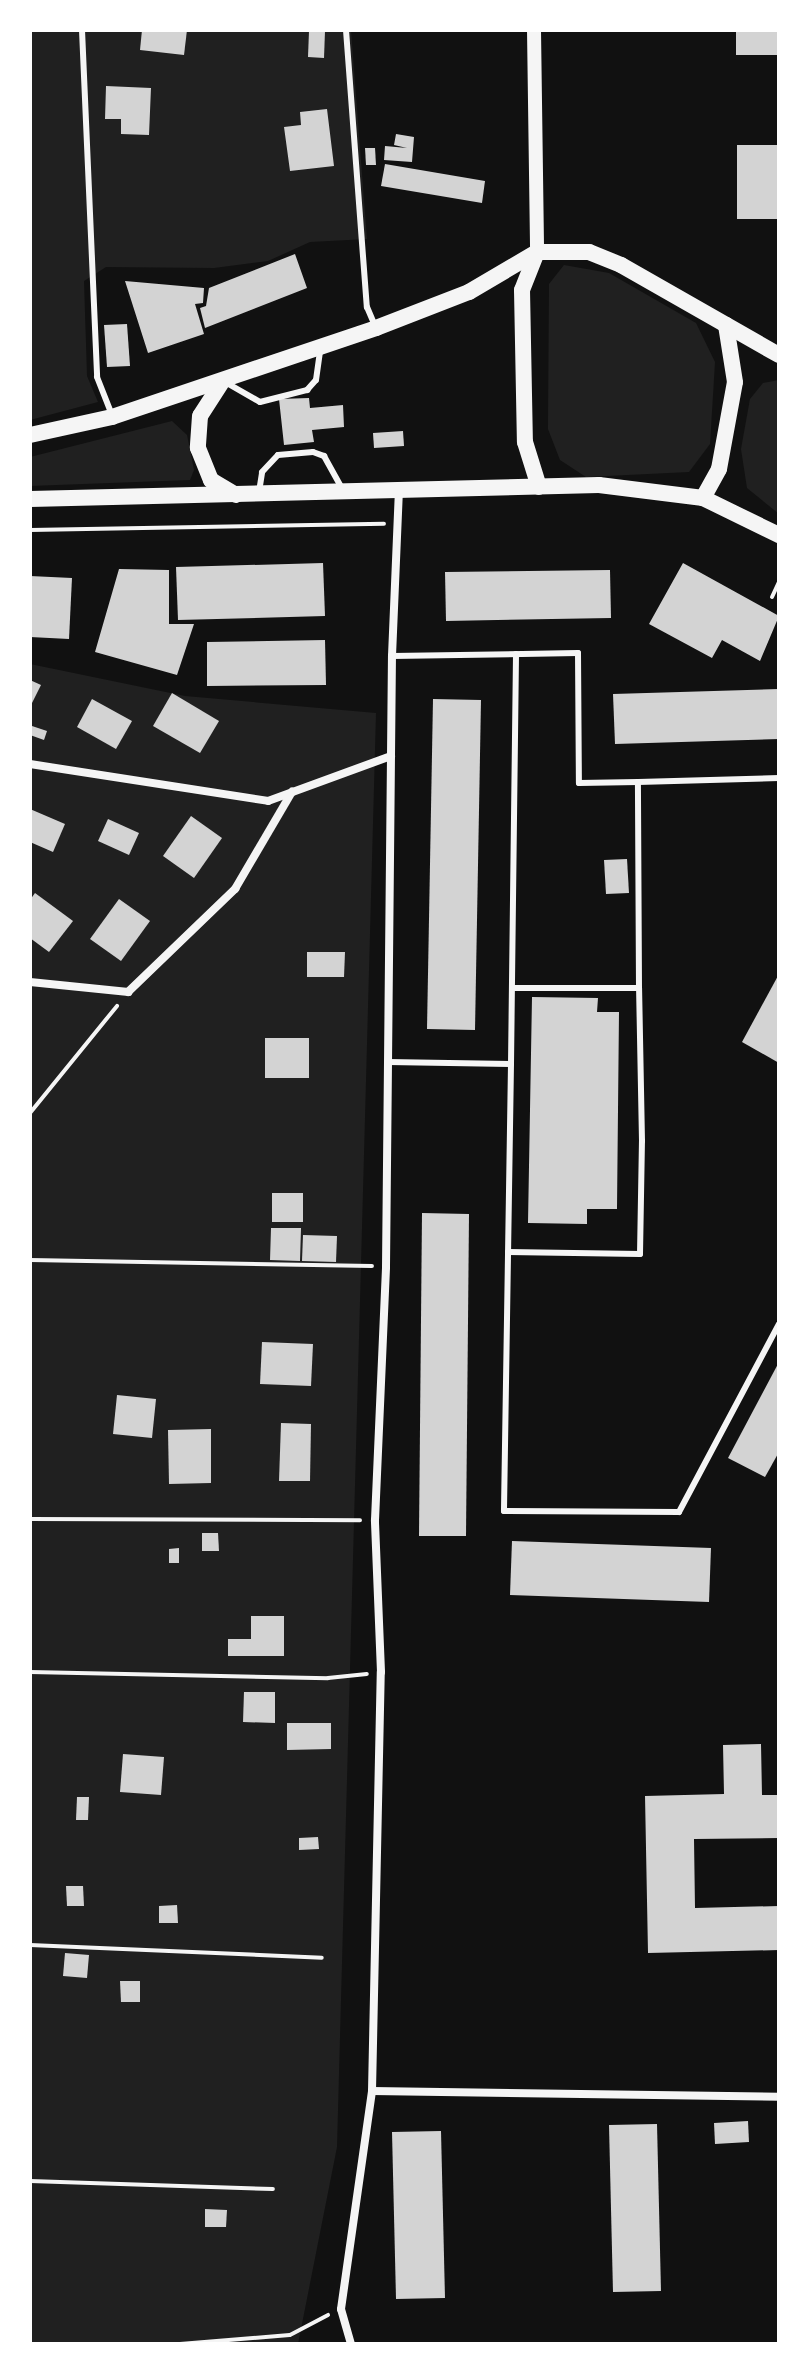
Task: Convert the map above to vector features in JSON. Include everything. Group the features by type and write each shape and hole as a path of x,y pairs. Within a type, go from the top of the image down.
{"main road":[{"path":"30,435 112,417 376,328 469,292 537,252 589,252 779,355"},
{"path":"537,252 522,290 525,442 539,487"},
{"path":"703,498 719,469 735,382 726,325"},
{"path":"223,381 200,416 198,448 211,480 238,496"},
{"path":"30,499 599,485 703,498 779,535"}],"street":[{"path":"534,30 537,252"},
{"path":"351,2344 341,2309 372,2091 381,1672 375,1520 386,1267 392,656 399,491"},
{"path":"30,764 268,801 391,756"},
{"path":"30,982 128,992 235,889 292,791"},
{"path":"372,2091 779,2097"}],"lane":[{"path":"82,30 97,377 112,417"},
{"path":"346,30 367,307 376,328"},
{"path":"223,381 260,402 307,390 316,380 321,347"},
{"path":"258,495 268,463 278,455 313,452 324,456 334,469 343,493"},
{"path":"392,656 578,653 579,783 779,778"},
{"path":"516,654 504,1511 679,1512 779,1324"},
{"path":"508,1252 640,1254 638,782"},
{"path":"512,988 639,988"},
{"path":"388,1062 511,1064"}],"path":[{"path":"30,530 398,523"},
{"path":"772,597 779,582"},
{"path":"30,1113 128,992"},
{"path":"30,1260 386,1267"},
{"path":"30,1519 375,1520"},
{"path":"30,1672 328,1678 381,1672"},
{"path":"30,1945 322,1958"},
{"path":"30,2181 273,2189"},
{"path":"180,2344 290,2335 341,2309"}],"shaded area":[{"path":"30,30 351,30 367,239 310,242 268,261 214,268 106,267 84,281 87,376 98,402 30,420"},
{"path":"564,265 609,273 696,323 715,362 710,444 689,472 586,477 560,460 548,429 549,284"},
{"path":"779,380 779,514 747,488 741,449 750,399 763,383"},
{"path":"172,421 187,435 194,470 190,480 30,486 30,457"},
{"path":"30,664 185,696 376,713 337,2147 298,2344 30,2344"}],"building":[{"path":"142,30 187,30 184,55 140,50"},
{"path":"736,30 779,30 779,55 736,55"},
{"path":"309,31 325,31 324,58 308,57"},
{"path":"106,86 151,88 149,135 121,134 121,119 105,119"},
{"path":"327,109 334,166 290,171 284,127 301,125 300,112"},
{"path":"396,134 414,137 412,162 384,160 385,146 407,148 394,145"},
{"path":"737,145 779,145 779,219 737,219"},
{"path":"365,148 375,148 376,165 366,165"},
{"path":"385,164 485,181 482,203 381,186"},
{"path":"295,254 307,288 205,328 200,308 206,306 209,288"},
{"path":"125,281 204,288 203,303 195,304 204,334 148,353"},
{"path":"127,324 130,366 107,367 104,325"},
{"path":"309,398 310,408 343,405 344,427 312,430 314,442 284,445 279,399"},
{"path":"403,431 404,446 374,448 373,433"},
{"path":"323,563 325,616 178,620 176,567"},
{"path":"683,563 779,616 760,661 722,640 712,658 649,624"},
{"path":"119,569 169,570 169,624 194,624 177,675 95,652"},
{"path":"610,570 611,618 446,621 445,572"},
{"path":"30,576 72,578 69,639 30,637"},
{"path":"325,640 326,685 207,686 207,642"},
{"path":"30,680 41,685 30,707"},
{"path":"779,689 779,739 615,744 613,694"},
{"path":"172,693 219,721 200,753 153,726"},
{"path":"92,699 132,721 116,749 77,727"},
{"path":"433,699 481,700 475,1030 427,1029"},
{"path":"32,726 47,731 44,740 30,735"},
{"path":"30,809 65,824 53,852 30,842"},
{"path":"191,816 222,838 194,878 163,856"},
{"path":"108,819 139,833 129,855 98,841"},
{"path":"627,859 629,893 606,894 604,860"},
{"path":"35,893 73,921 49,952 30,938 30,900"},
{"path":"119,899 150,921 121,961 90,939"},
{"path":"307,952 345,952 344,977 307,977"},
{"path":"779,974 779,1063 742,1042"},
{"path":"532,997 598,998 597,1012 619,1012 617,1209 587,1209 587,1224 528,1223"},
{"path":"265,1038 309,1038 309,1078 265,1078"},
{"path":"272,1193 303,1193 303,1222 272,1222"},
{"path":"422,1213 469,1214 466,1536 419,1536"},
{"path":"271,1228 301,1228 300,1261 270,1260"},
{"path":"303,1235 337,1236 336,1262 302,1261"},
{"path":"262,1342 313,1344 311,1386 260,1384"},
{"path":"779,1362 779,1452 765,1477 728,1458"},
{"path":"117,1395 156,1399 152,1438 113,1434"},
{"path":"281,1423 311,1424 310,1481 279,1481"},
{"path":"211,1429 211,1483 169,1484 168,1430"},
{"path":"202,1533 218,1533 219,1551 202,1551"},
{"path":"512,1541 711,1548 709,1602 510,1595"},
{"path":"179,1548 179,1563 169,1563 169,1549"},
{"path":"251,1616 284,1616 284,1656 228,1656 228,1639 251,1639"},
{"path":"244,1692 275,1692 275,1723 243,1722"},
{"path":"287,1723 331,1723 331,1749 287,1750"},
{"path":"761,1744 762,1795 779,1795 779,1838 694,1839 695,1908 779,1906 779,1950 648,1953 645,1796 724,1794 723,1745"},
{"path":"123,1754 164,1757 161,1795 120,1792"},
{"path":"77,1797 89,1797 88,1820 76,1820"},
{"path":"318,1837 319,1849 299,1850 299,1838"},
{"path":"66,1886 83,1886 84,1906 67,1906"},
{"path":"177,1905 178,1923 159,1923 159,1906"},
{"path":"65,1953 89,1955 87,1978 63,1976"},
{"path":"120,1981 140,1981 140,2002 121,2002"},
{"path":"748,2121 749,2142 715,2144 714,2123"},
{"path":"657,2124 661,2291 613,2292 609,2125"},
{"path":"441,2131 445,2298 396,2299 392,2132"},
{"path":"205,2209 227,2210 226,2227 205,2227"}]}
